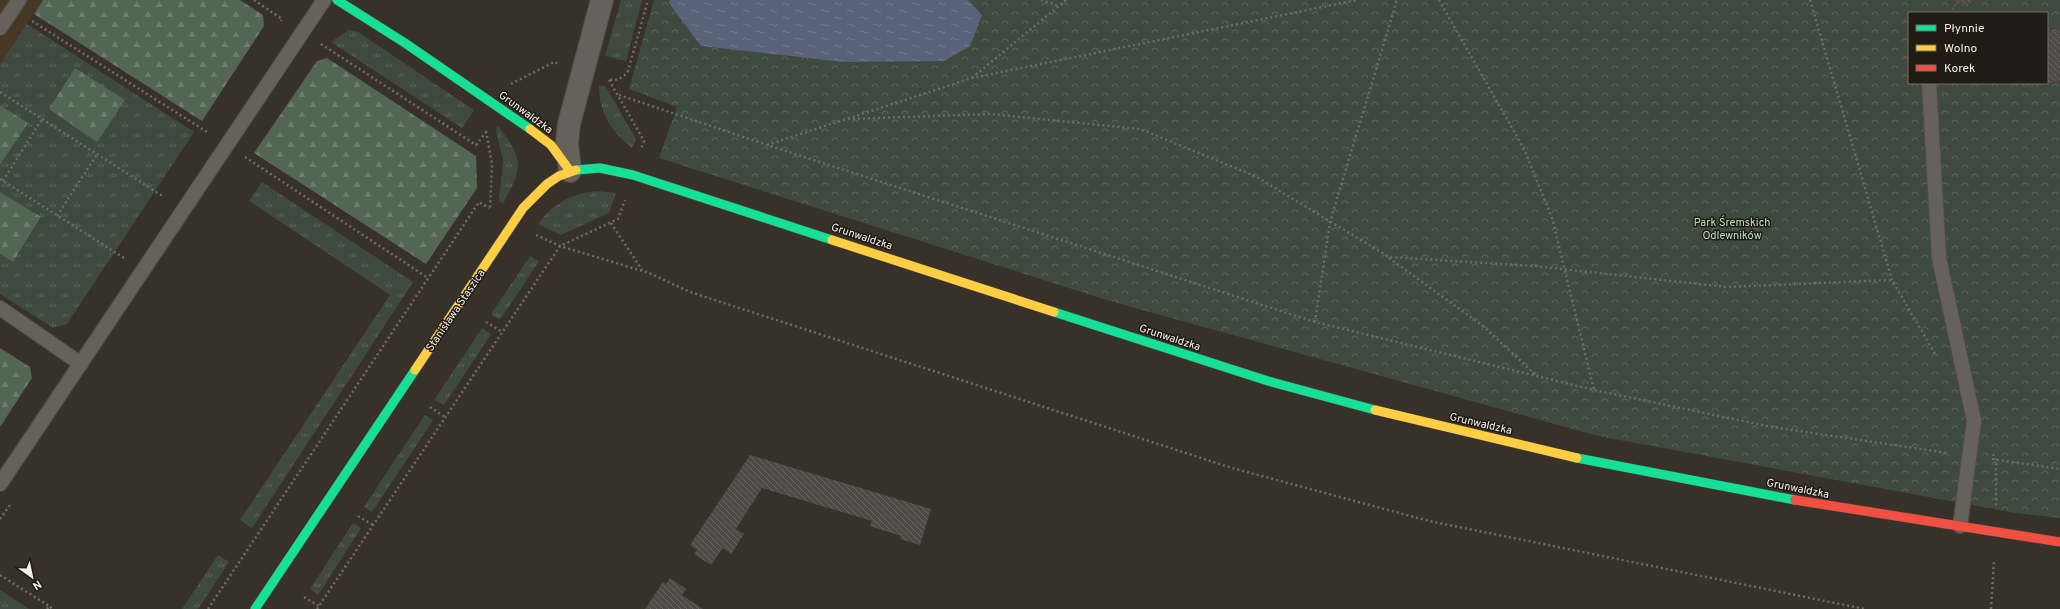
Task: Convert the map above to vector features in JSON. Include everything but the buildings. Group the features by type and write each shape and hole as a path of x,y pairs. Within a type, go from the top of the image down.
{"main road":[{"name":"Grunwaldzka","path":"337,0 537,133 551,145 570,171 587,167 602,168 633,175 1114,332 1315,394 1395,415 1579,458 1830,506 2060,542"},
{"name":"Stanisława Staszica","path":"255,609 523,208 544,185 570,171"}],"street":[{"path":"570,171 567,143 569,124 602,0"}],"lane":[{"path":"0,28 19,0"},
{"path":"0,484 324,0"},
{"path":"1929,84 1939,258 1974,421 1960,526"},
{"path":"0,308 81,364"}],"path":[{"path":"610,80 617,80 623,77 628,71 648,0"},
{"path":"1041,0 1059,6"},
{"path":"972,78 1066,0"},
{"path":"767,145 972,78 1358,0"},
{"path":"1315,322 1330,222 1397,0"},
{"path":"1439,0 1524,149 1552,218 1594,390"},
{"path":"1810,0 1892,280 1939,361"},
{"path":"30,19 207,132"},
{"path":"318,43 476,146 486,132"},
{"path":"0,92 164,198"},
{"path":"304,597 318,608 560,246 618,219 644,141 618,95 767,145 1315,322 1594,390 1772,427 2060,469"},
{"path":"848,119 991,114 1140,129 1255,176 1389,257 1483,326 1538,376"},
{"path":"42,119 1,180 124,258"},
{"path":"57,216 97,154"},
{"path":"239,162 243,155 428,278"},
{"path":"208,609 479,202 489,208"},
{"path":"610,223 642,271"},
{"path":"560,246 642,271 690,292 1240,470 1429,521 1865,609"},
{"path":"1389,257 1564,270 1727,287 1892,280"},
{"path":"486,322 502,332"},
{"path":"430,408 445,418"},
{"path":"1974,421 1996,460"},
{"path":"358,516 373,525"},
{"path":"0,575 48,608 53,609"}],"shaded area":[{"path":"0,0 43,0 0,64"}],"green space":[{"path":"43,0 240,0 263,15 264,26 202,121 34,14"},
{"path":"621,0 642,0 626,61 605,56"},
{"name":"Park Śremskich Odlewników","path":"654,0 2060,0 2060,518 2016,513 1598,436 1110,301 659,158 677,107 629,89"},
{"path":"27,24 194,132 67,324 53,328 0,294 0,254 13,262 41,218 0,192 0,165 28,123 0,105 0,64"},
{"path":"349,30 358,32 474,110 462,128 331,42"},
{"path":"327,58 476,156 477,188 426,264 254,153 317,61"},
{"path":"75,68 125,100 97,142 49,109"},
{"path":"599,85 606,87 636,139 632,148 618,135 608,121 601,104"},
{"path":"0,105 28,123 0,165"},
{"path":"498,126 513,147 518,164 514,181 503,204 499,201 503,161 496,130"},
{"path":"262,182 413,282 252,528 240,520 390,295 249,201"},
{"path":"597,191 616,193 609,213 561,235 538,224 556,205 571,197"},
{"path":"0,192 41,217 13,262 0,254"},
{"path":"530,256 539,261 500,320 491,314"},
{"path":"482,328 491,334 444,405 434,400"},
{"path":"0,348 30,367 32,378 0,427"},
{"path":"425,415 433,420 372,512 364,507"},
{"path":"353,523 361,528 318,595 310,589"},
{"path":"218,555 229,562 198,609 182,609"},
{"path":"0,590 29,609 0,609"}],"water":[{"path":"670,0 968,0 982,15 970,46 944,61 843,62 701,46 669,3"}],"traffic: fast":[{"path":"337,0 405,43 530,129"},
{"path":"576,170 600,168 633,175 832,240"},
{"path":"1054,312 1268,381 1375,410"},
{"path":"255,609 415,370"},
{"path":"1577,458 1795,500"}],"traffic: slow":[{"path":"530,129 551,145 570,171"},
{"path":"415,370 523,208 547,184 559,176 576,170"},
{"path":"832,240 1054,312"},
{"path":"1375,410 1577,458"}],"traffic: jam":[{"path":"1795,500 2060,542"}]}
